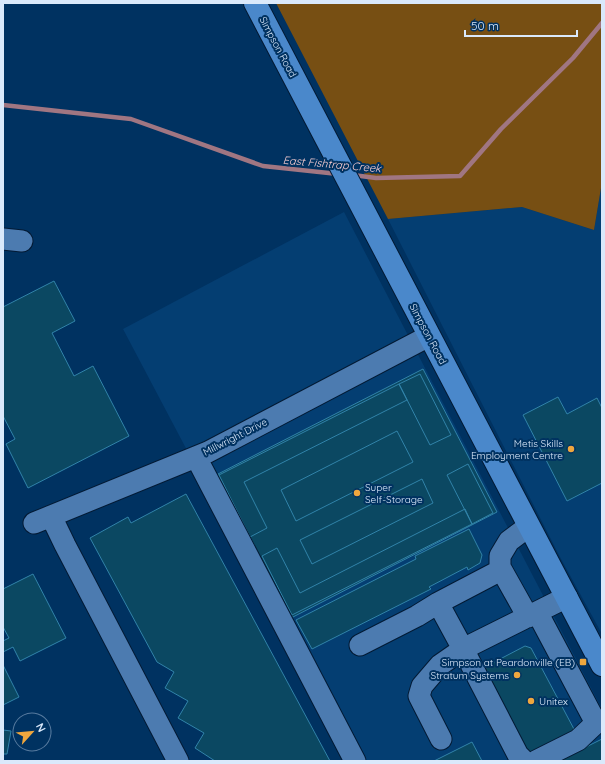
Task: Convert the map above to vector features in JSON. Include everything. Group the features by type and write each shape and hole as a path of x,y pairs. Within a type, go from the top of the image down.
{"main road":[{"name":"Simpson Road","path":"255,3 602,665"}],"street":[{"name":"Millwright Drive","path":"178,761 65,545 43,520 208,452 429,336"},
{"path":"196,457 355,761"},
{"path":"529,526 509,541 504,548 500,556 501,570 532,614 599,722 578,740 536,761"},
{"path":"360,645 501,570"},
{"path":"441,739 419,696 422,686 440,665 463,649 567,597"},
{"path":"438,603 518,754 524,761"}],"shaded area":[{"path":"276,3 602,3 602,182 594,230 522,207 388,219"},
{"path":"602,182 602,634 560,557 388,219 522,207 594,230"},
{"path":"344,212 602,709 602,761 351,761 123,329"}],"building":[{"path":"54,281 75,321 52,333 74,376 93,366 129,436 28,488 6,444 15,439 3,416 3,307"},
{"name":"Super Self-Storage","path":"423,369 497,512 291,618 218,474"},
{"path":"420,374 451,435 430,445 399,384"},
{"path":"399,384 407,400 244,482 267,528 250,537 219,475"},
{"name":"Metis Skills Employment Centre","path":"558,397 567,414 597,398 602,408 602,483 567,501 523,415"},
{"path":"397,431 413,462 296,521 281,490"},
{"path":"468,464 493,513 472,524 447,475"},
{"path":"422,479 433,503 312,564 300,540"},
{"path":"186,494 330,761 215,761 195,748 204,733 178,718 188,701 165,688 174,672 157,662 90,538 128,517 131,523"},
{"path":"465,509 472,524 292,615 262,556 277,548 300,593"},
{"path":"469,529 482,555 480,563 468,570 467,567 429,587 431,589 312,649 296,620 416,559 415,556"},
{"path":"33,574 66,638 20,661 13,647 3,652 3,641 9,638 3,627 3,589"},
{"path":"525,646 531,648 575,731 529,760 481,669"},
{"path":"3,665 19,697 3,705"},
{"path":"3,730 11,731 7,754 3,754"},
{"path":"602,739 602,761 558,761"},
{"path":"472,742 482,761 434,761"}],"waterway":[{"name":"East Fishtrap Creek","path":"353,175 376,178 460,176 501,129 573,58 602,23"},
{"name":"East Fishtrap Creek","path":"3,105 131,119 263,166 338,174"}],"place":[{"name":"Metis Skills Employment Centre","path":"571,449"},
{"name":"Super Self-Storage","path":"357,493"},
{"name":"Simpson at Peardonville (EB)","path":"583,662"},
{"name":"Stratum Systems","path":"517,675"},
{"name":"Unitex","path":"531,701"}]}
